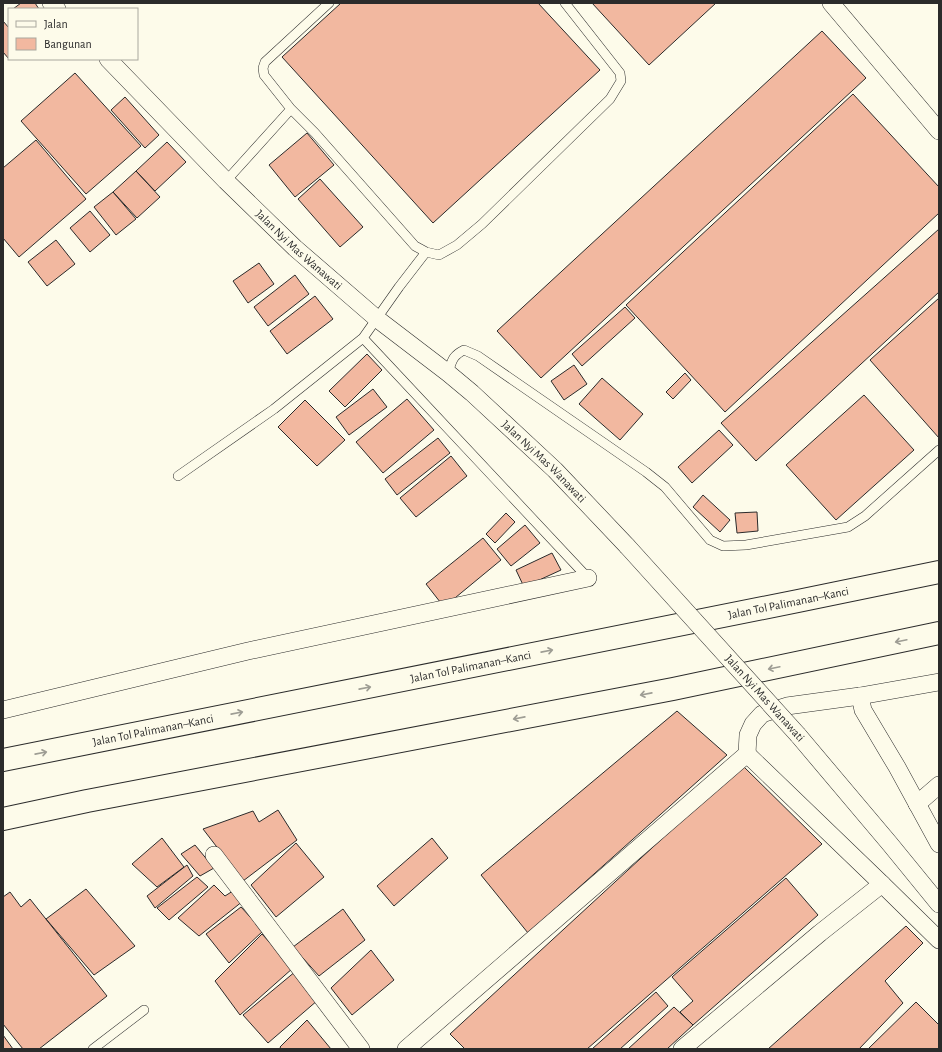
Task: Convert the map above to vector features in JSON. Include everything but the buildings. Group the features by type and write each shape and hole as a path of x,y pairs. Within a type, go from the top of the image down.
{"highway":[{"name":"Jalan Tol Palimanan–Kanci","path":"3,760 939,572"},
{"path":"3,819 87,801 673,689 939,632"}],"street":[{"path":"831,3 939,131"},
{"name":"Jalan Nyi Mas Wanawati","path":"109,60 226,181 295,248 376,318 472,393 555,470 627,546 798,735 939,904"},
{"path":"3,710 248,651 588,578"},
{"path":"406,1049 747,754 748,735 752,724 762,714 787,706 860,696 939,682"},
{"path":"860,696 863,710 882,741 939,844"},
{"path":"747,754 939,940"},
{"path":"917,804 939,785"},
{"path":"214,855 361,1049"},
{"path":"682,1049 820,933 882,884"}],"lane":[{"path":"329,3 265,62 263,68 264,75 291,109 315,133 415,246 426,252 439,255 457,245 477,228 610,99 621,81 620,73 565,3"},
{"path":"226,181 291,109"},
{"path":"178,476 274,409 363,338 376,318 426,252"},
{"path":"363,338 588,578"},
{"path":"448,373 456,354 464,350 478,356 665,487 710,540 723,546 746,545 848,527 865,516 939,450"},
{"path":"93,1049 144,1010"}]}
